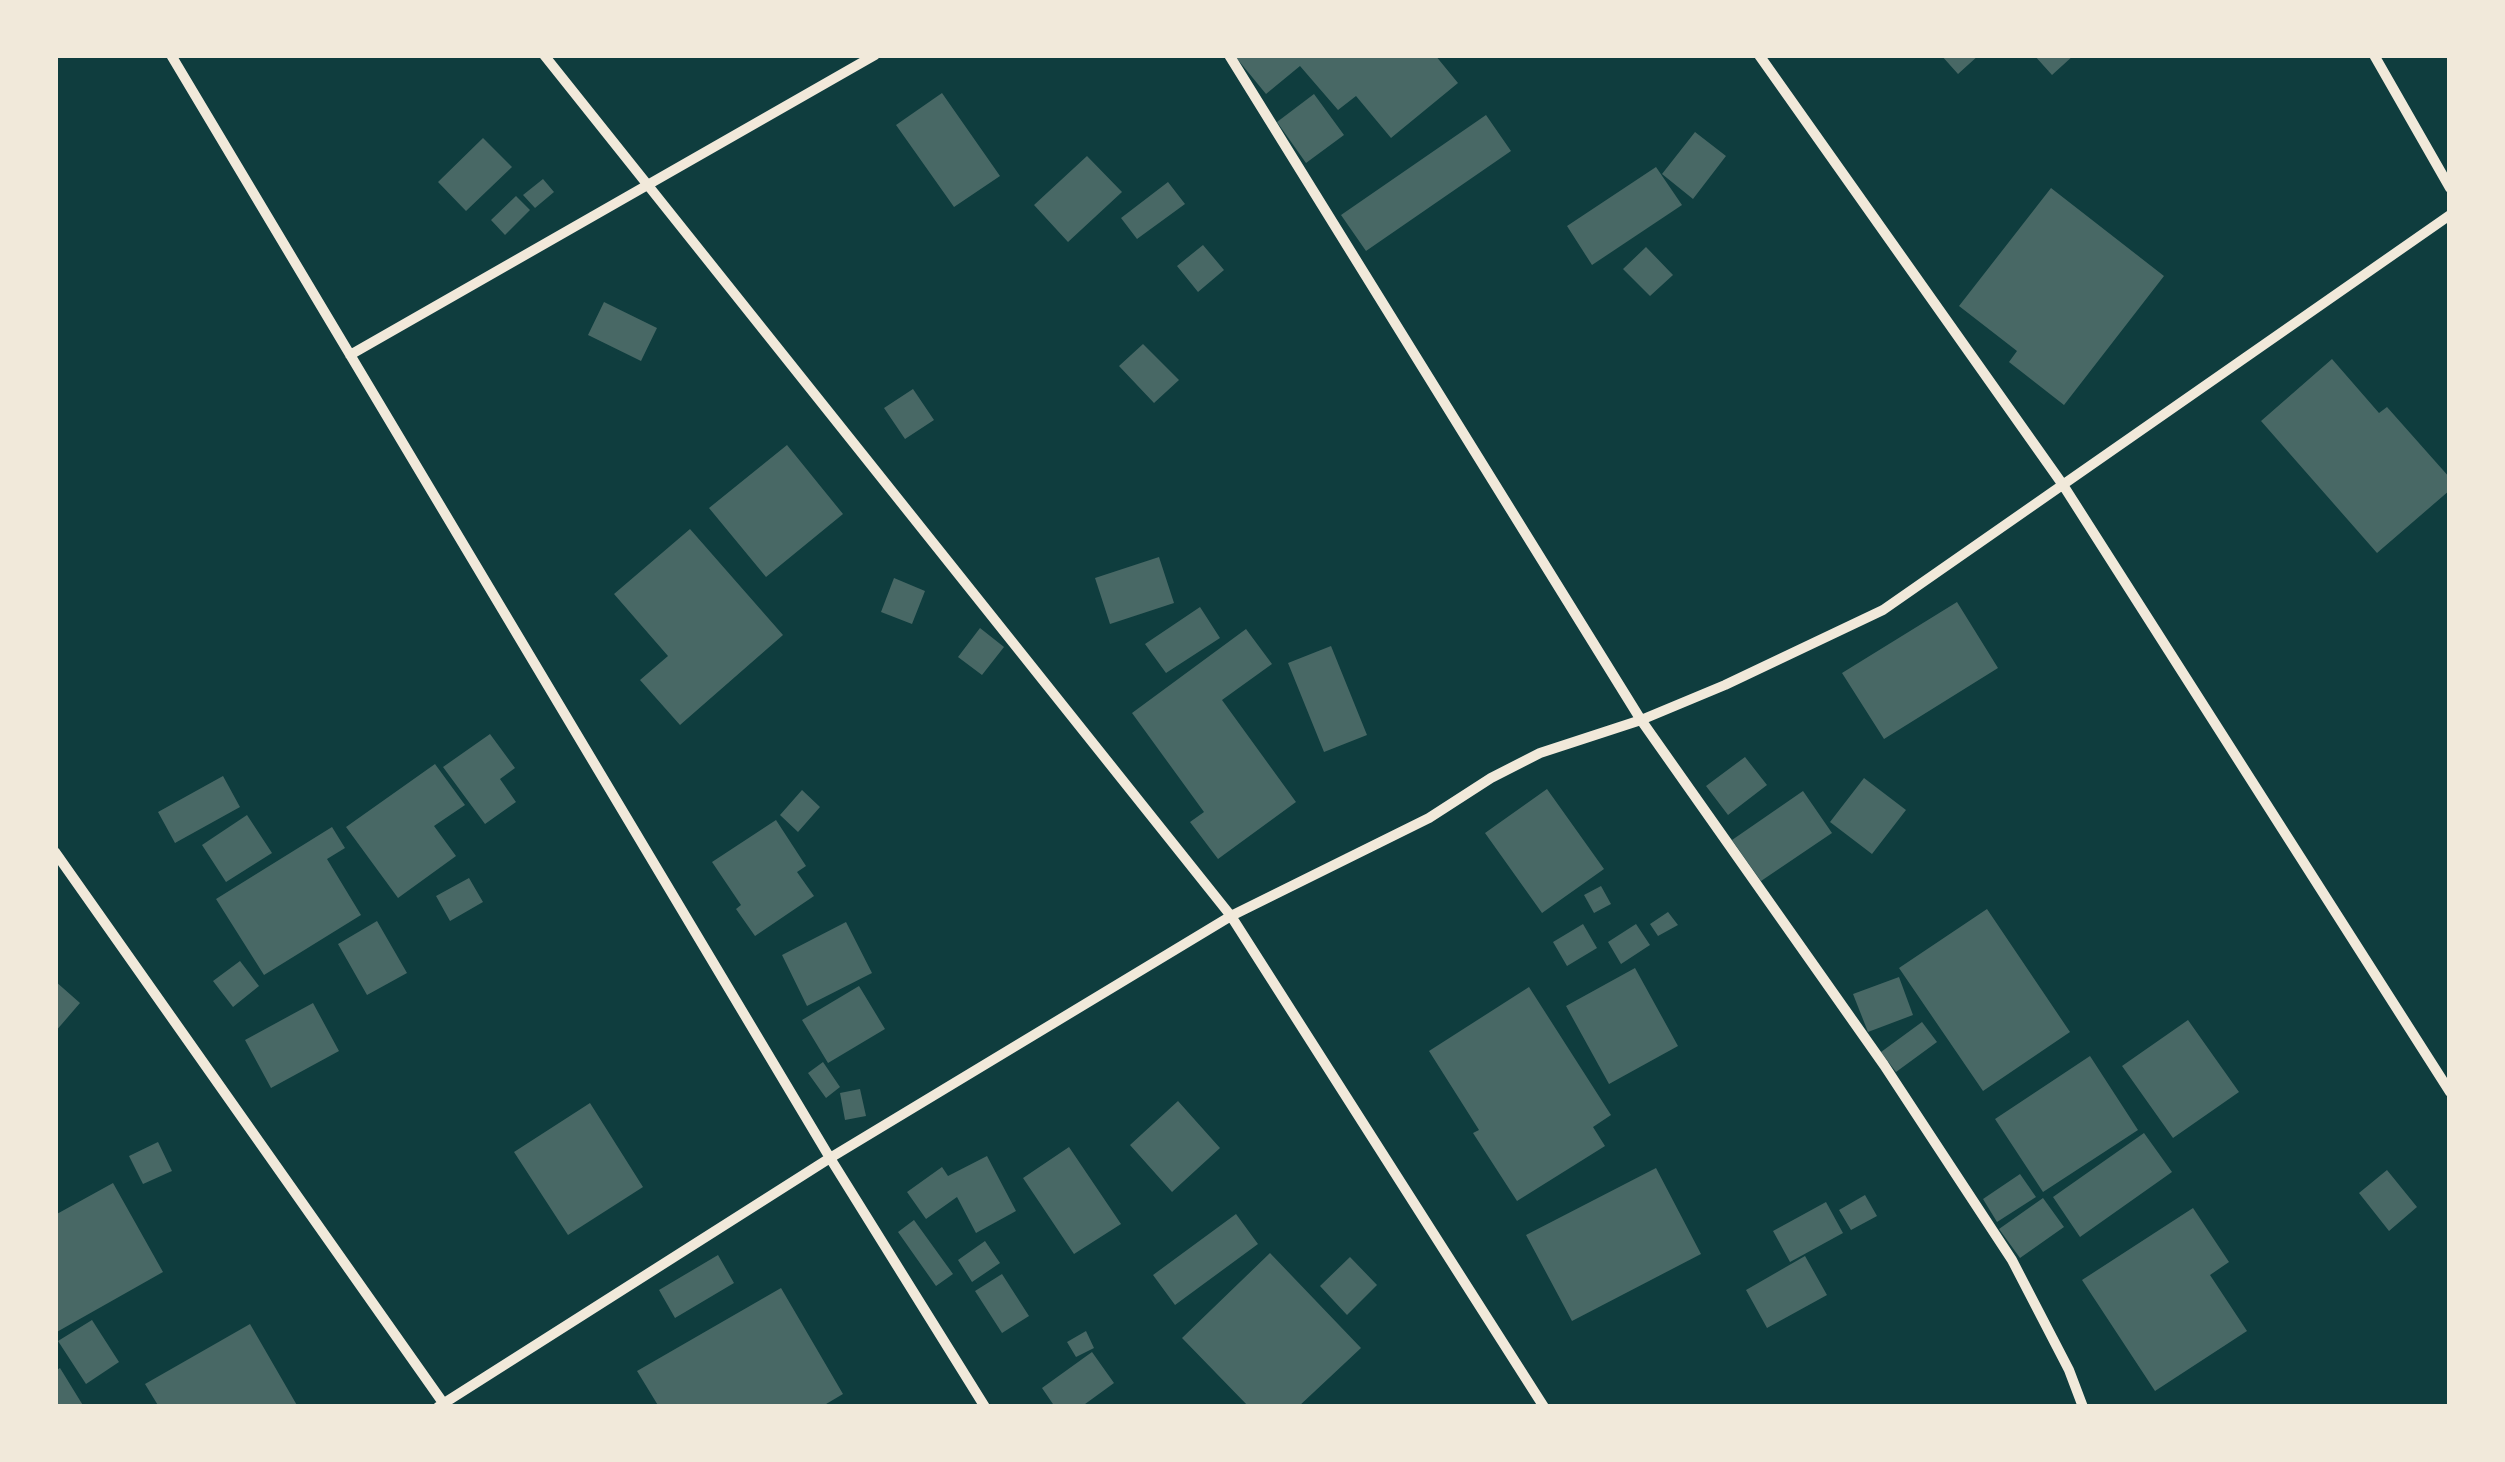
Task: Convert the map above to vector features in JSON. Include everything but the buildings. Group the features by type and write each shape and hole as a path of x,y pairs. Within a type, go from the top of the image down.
{"street":[{"path":"171,55 830,1158 985,1407"},
{"path":"544,55 1232,916 1544,1407"},
{"path":"350,355 875,55"},
{"path":"1229,55 1641,720 1884,1064 2003,1246 2084,1407"},
{"path":"1760,55 2063,485 2450,1092"},
{"path":"2374,55 2450,188"},
{"path":"55,852 443,1406 830,1158 1232,916 1430,818 1491,778 1540,753 1641,720 1725,685 1883,610 2450,216"}]}
